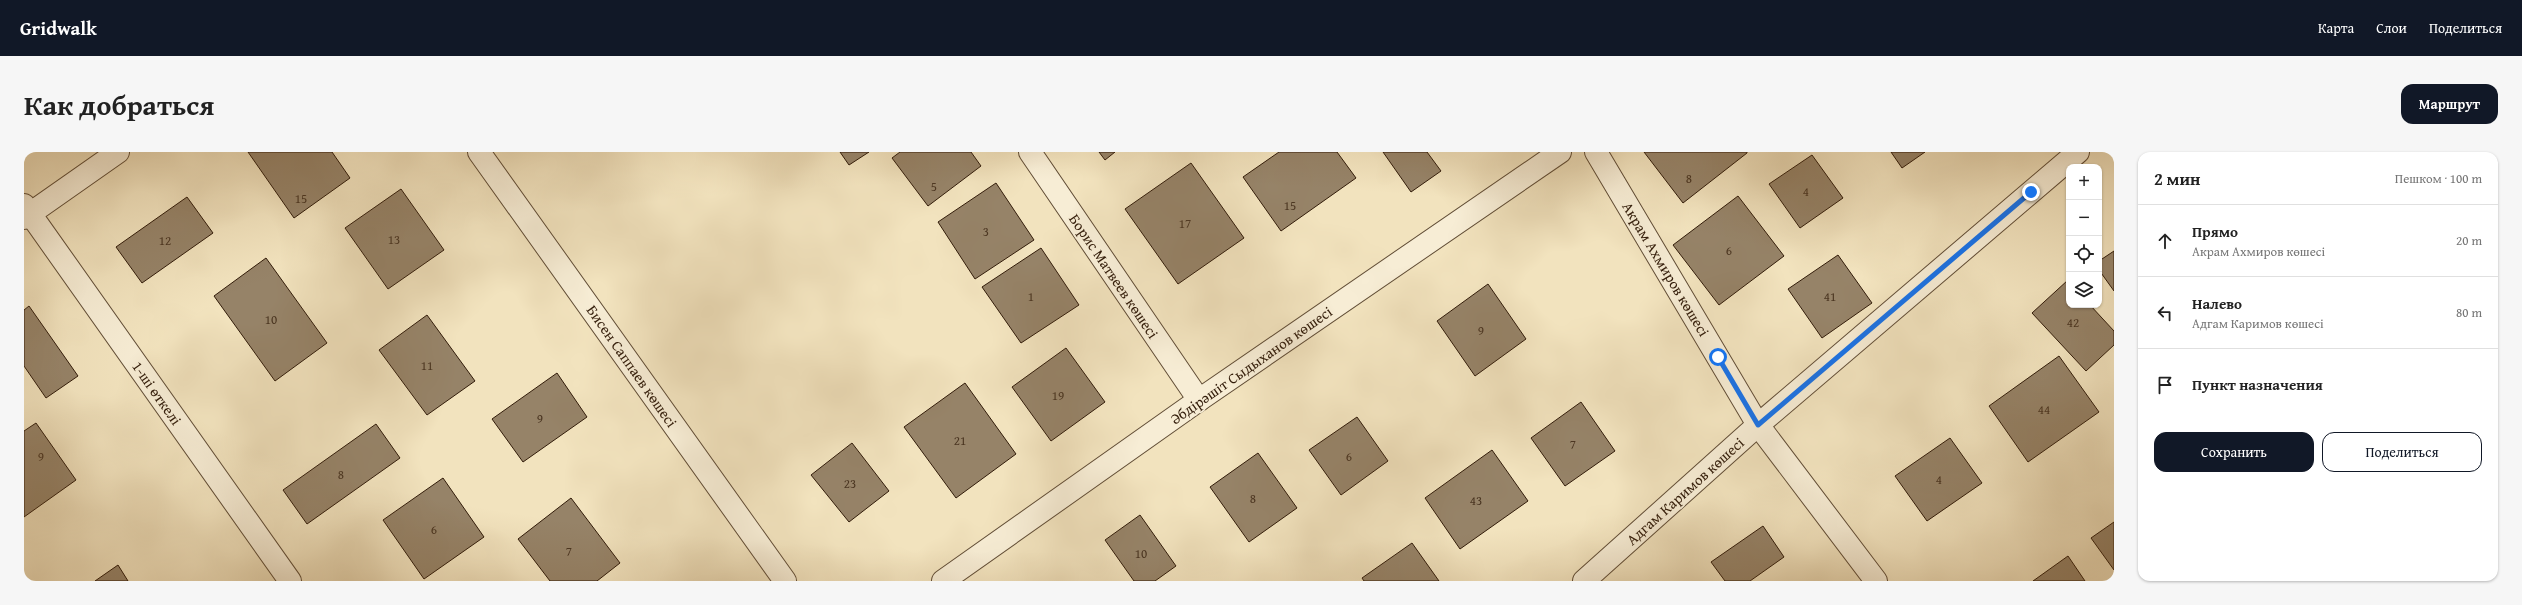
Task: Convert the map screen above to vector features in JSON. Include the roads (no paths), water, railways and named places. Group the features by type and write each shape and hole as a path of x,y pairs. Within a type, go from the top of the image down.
{"street":[{"path":"26,212 118,152"},
{"name":"Бисен Саппаев көшесі","path":"479,152 785,581"},
{"name":"Борис Матвеев көшесі","path":"1030,152 1199,400"},
{"name":"Әбдірәшіт Сыдыханов көшесі","path":"943,581 1199,400 1560,152"},
{"name":"Акрам Ахмиров көшесі","path":"1596,152 1758,425 1876,581"},
{"name":"Адгам Каримов көшесі","path":"1584,581 1758,425 2078,152"},
{"name":"1-ші өткелі","path":"26,212 290,581"}]}
